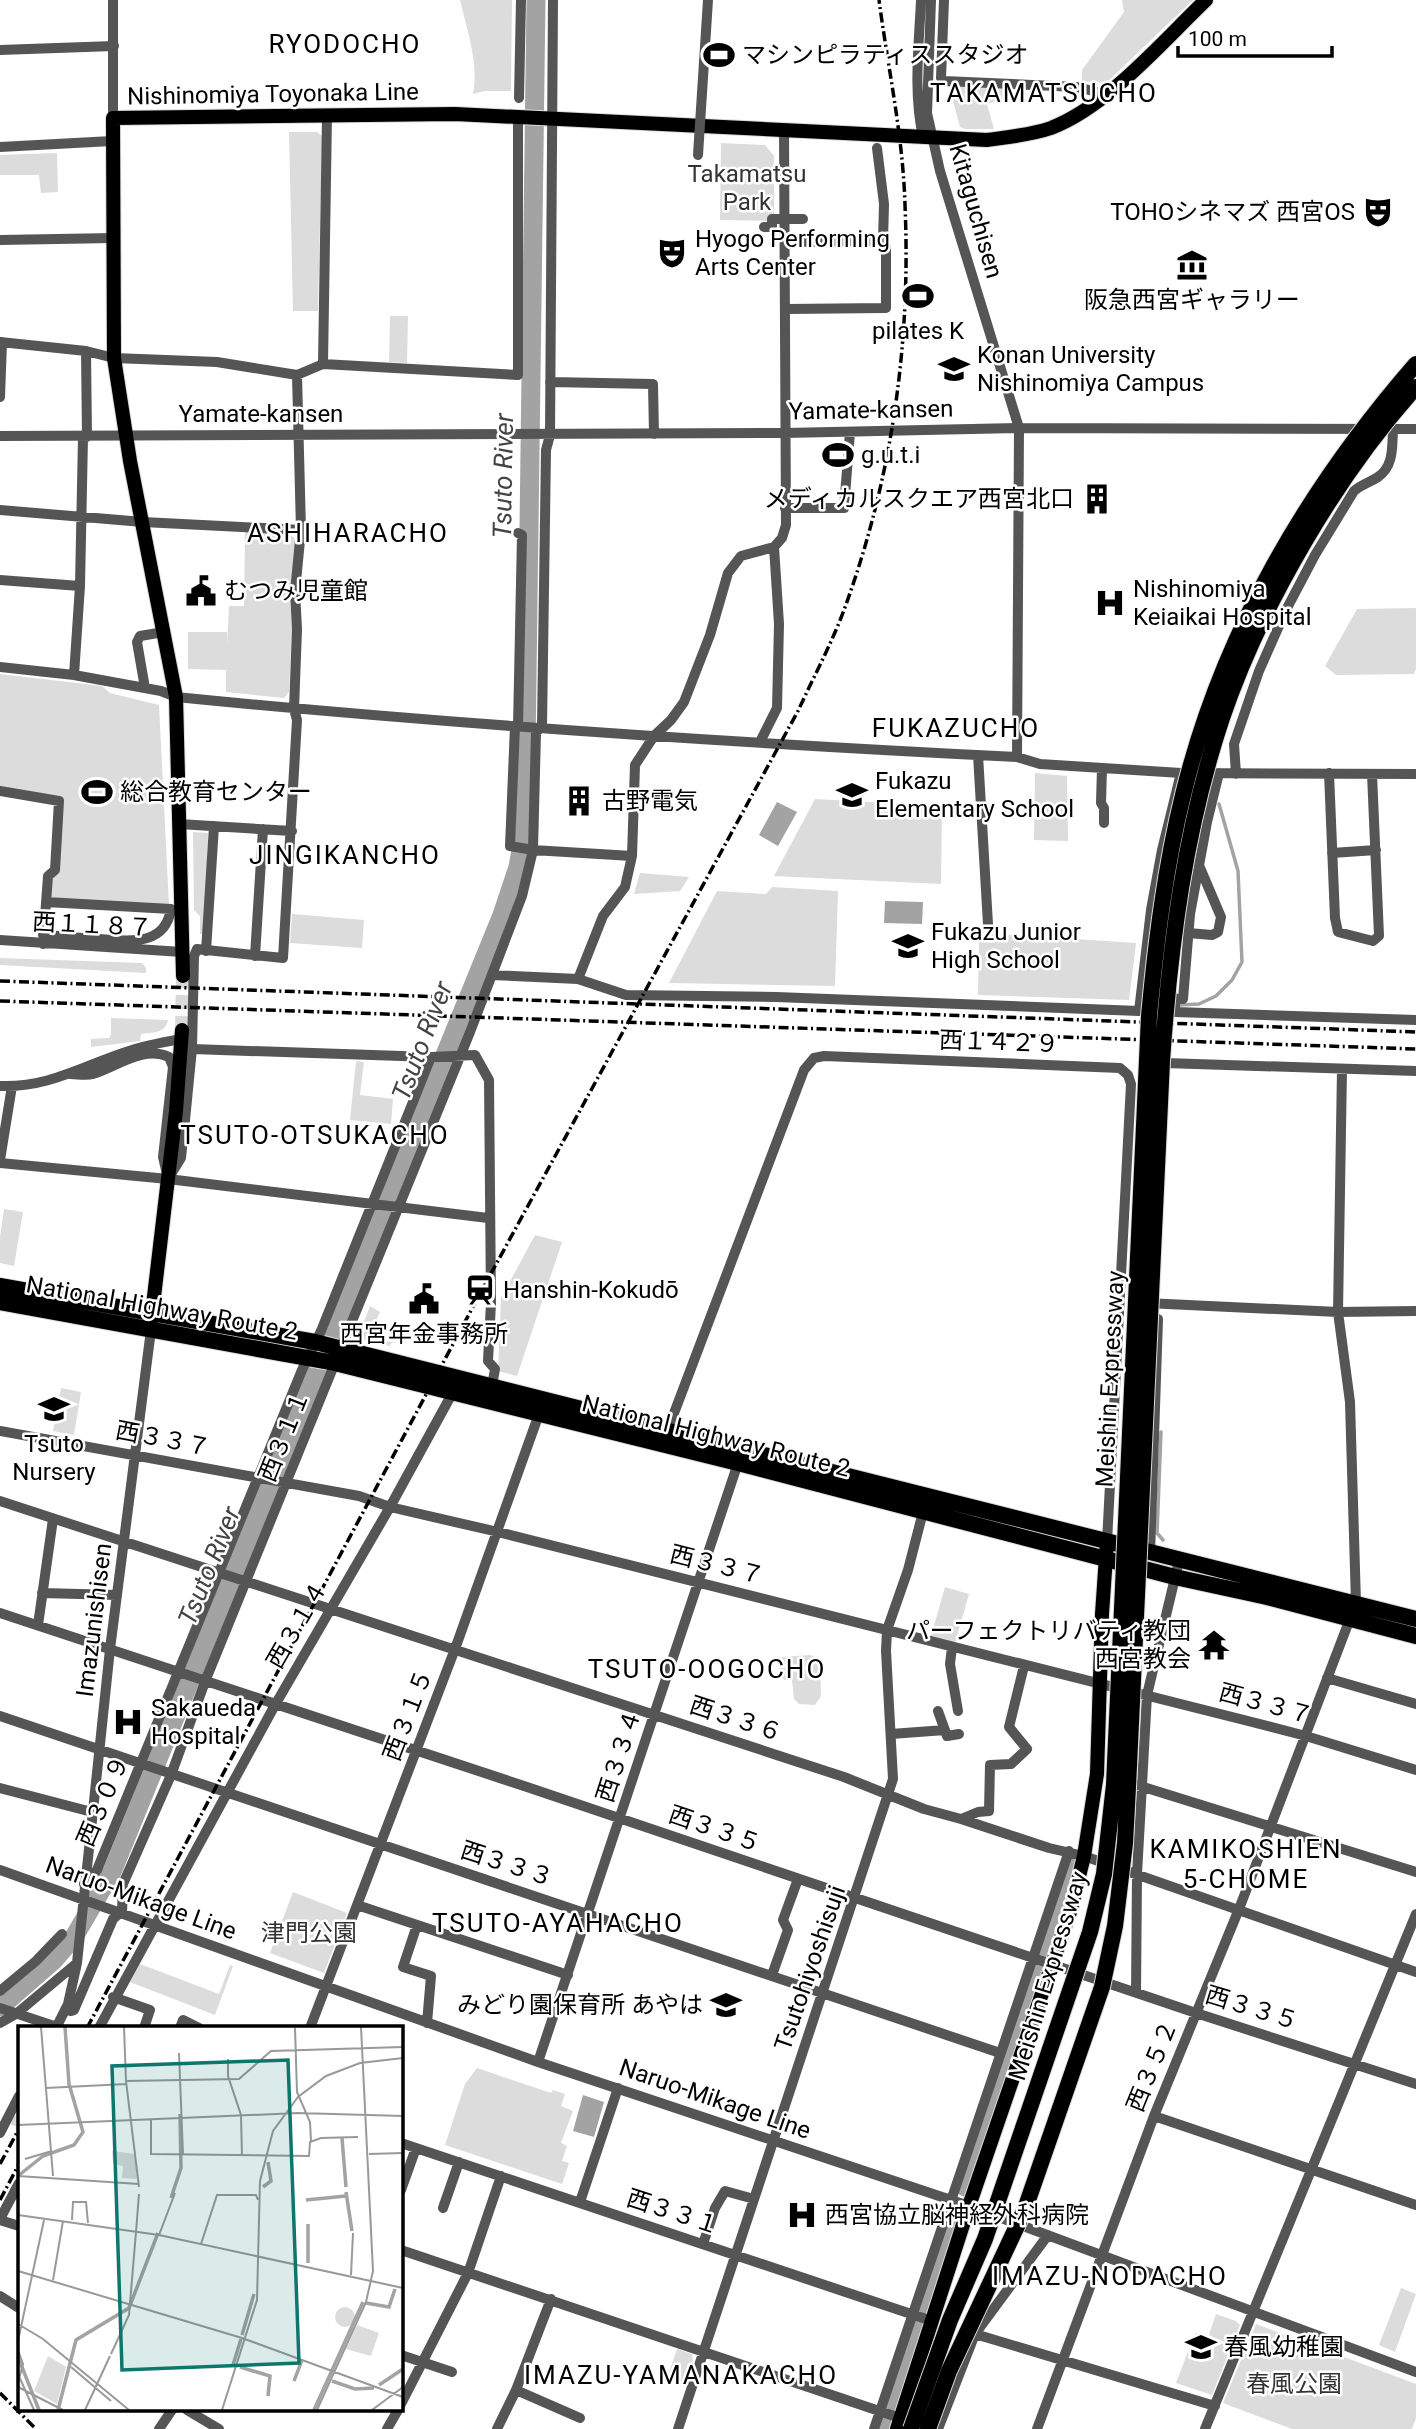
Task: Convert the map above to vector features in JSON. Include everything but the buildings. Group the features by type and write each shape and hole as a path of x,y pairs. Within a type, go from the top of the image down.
{"highway":[{"name":"Meishin Expressway","path":"895,2419 950,2320 985,2239 1090,1932 1104,1874 1114,1785 1149,1016 1163,900 1184,793 1208,711 1225,666 1275,563 1318,490 1342,456 1416,364"},
{"name":"Meishin Expressway","path":"930,2429 949,2371 1025,2209 1102,1987 1115,1926 1127,1801 1167,985 1178,905 1198,806 1223,717 1250,650 1290,569 1332,497 1385,424 1416,387"},
{"name":"National Highway Route 2","path":"0,1286 151,1322"},
{"name":"National Highway Route 2","path":"0,1302 151,1322 314,1350 492,1386 738,1463 923,1513 1107,1550 1150,1554 1177,1569 1356,1603 1416,1619"},
{"name":"National Highway Route 2","path":"335,1355 453,1392 539,1414 665,1438 1107,1550 1267,1597 1416,1636"}],"main road":[{"name":"Nishinomiya Toyonaka Line","path":"183,976 176,697 126,437 114,358 113,118 456,114 987,140 1051,128 1084,110 1121,82 1206,0"},
{"path":"151,1322 185,1039"},
{"path":"895,2419 922,2318 969,2206 1041,1961 1071,1909 1084,1856 1097,1774 1107,1550"}],"street":[{"path":"113,0 113,118"},
{"path":"519,98 520,0"},
{"name":"西３１１","path":"121,1914 123,1884 171,1775 206,1679 248,1581 284,1483 456,1055 470,1032 488,988 531,867 538,727 546,450 544,435 550,382 553,0"},
{"path":"698,155 708,0"},
{"path":"921,0 918,113 929,137"},
{"name":"Kitaguchisen","path":"931,0 927,113 929,137 1019,428 1017,757"},
{"path":"944,0 941,78 945,81 1077,88 1105,94"},
{"path":"0,50 114,46"},
{"path":"323,365 327,116"},
{"path":"0,397 1,342 86,351 114,358 217,362 297,374 323,365 518,375 521,117"},
{"path":"578,979 603,916 625,887 632,856 635,765 654,736 671,720 684,702 710,635 729,573 741,556 774,547 782,538 786,525 784,130"},
{"path":"0,147 112,141"},
{"path":"786,309 886,308 884,204 877,148"},
{"path":"764,227 772,227 772,219 803,219"},
{"path":"0,240 114,238"},
{"path":"785,242 883,242"},
{"path":"74,675 80,586 86,351"},
{"path":"185,1039 194,956 202,950 283,958 298,720 294,709 297,629 295,592 301,530 297,374"},
{"path":"550,382 653,384 653,434"},
{"name":"Yamate-kansen","path":"0,436 544,435 1019,428 1416,429"},
{"path":"1236,774 1234,744 1259,671 1281,622 1315,555 1354,491 1362,483 1377,478 1387,469 1392,454 1393,430"},
{"path":"785,508 844,508 850,432"},
{"path":"0,510 143,522 301,530"},
{"path":"518,533 522,535 518,726 510,846 533,850 632,856"},
{"path":"760,742 777,708 779,624 774,547"},
{"path":"0,580 80,586"},
{"path":"145,688 137,642 140,636 164,632"},
{"path":"0,667 74,675 162,691 176,697 518,726 1017,757 1040,764 1181,773 1416,774"},
{"path":"978,755 988,924"},
{"path":"1102,768 1101,803 1104,807 1104,823"},
{"path":"492,975 578,979 626,995 776,997 1139,1011 1153,898 1181,773"},
{"path":"1219,773 1198,863 1175,1012 1416,1020"},
{"path":"1329,774 1338,932 1373,941 1380,936 1373,774"},
{"path":"0,791 59,801 55,870 48,876 43,940 142,940 166,926 171,909 46,902"},
{"path":"179,824 292,831"},
{"path":"202,950 214,826"},
{"path":"255,956 263,829"},
{"path":"1332,853 1376,850"},
{"path":"1188,933 1212,935 1218,932 1221,926 1221,917 1198,863"},
{"name":"西１１８７","path":"0,940 43,940 182,952"},
{"path":"1142,997 1179,998"},
{"path":"488,1218 0,1161 6,1086 33,1085 70,1074 133,1049 185,1039 433,1056 475,1055 489,1080 488,1218 491,1304 488,1361 495,1369 492,1386"},
{"path":"70,1074 90,1075 146,1054 164,1054 171,1059 173,1067 163,1157 169,1180"},
{"name":"西３０９","path":"84,1884 97,1870 144,1765 179,1672 261,1479 433,1056"},
{"name":"西１４２９","path":"665,1438 804,1070 810,1061 819,1057 1120,1068 1128,1075 1131,1084 1107,1550"},
{"path":"1150,1554 1165,1062 1416,1071"},
{"path":"1342,1069 1338,1312 1350,1402 1356,1603"},
{"path":"1120,1303 1338,1312 1416,1311"},
{"name":"Imazunishisen","path":"77,1957 110,1649 151,1322"},
{"name":"西３１４","path":"100,2026 113,1997 275,1704 390,1507 453,1392"},
{"name":"西３１５","path":"311,2026 455,1649 539,1414"},
{"name":"西３３７","path":"0,1431 359,1496 390,1507 1306,1736 1416,1770"},
{"name":"西３３４","path":"538,2062 738,1463"},
{"name":"西３３６","path":"0,1501 655,1714 889,1794 924,1809 961,1818 1049,1848 1069,1851 1416,1972"},
{"name":"Tsutohiyoshisuji","path":"678,2429 889,1794 893,1779 887,1630 908,1570 923,1513"},
{"path":"38,1625 53,1519"},
{"path":"1136,1993 1137,1874 1147,1695 1177,1569"},
{"path":"42,1593 117,1595"},
{"name":"西３５２","path":"1037,2429 1154,2116 1239,1909 1356,1603"},
{"name":"西３３５","path":"0,1612 1136,1993 1416,2084"},
{"path":"952,1647 950,1664 960,1704"},
{"path":"961,1818 989,1811 989,1765 1011,1764 1027,1749 1009,1727 1024,1666"},
{"path":"1327,1678 1416,1704"},
{"path":"938,1711 947,1736 959,1734"},
{"name":"西３３３","path":"0,1716 1000,2053"},
{"path":"891,1734 945,1730"},
{"path":"1097,1774 1271,1825 1416,1872"},
{"path":"0,1788 92,1812"},
{"path":"874,2429 895,2419 950,2200 1000,2053 1041,1961 1069,1851"},
{"name":"Naruo-Mikage Line","path":"0,1870 538,2062 969,2206 1416,2372"},
{"path":"772,1975 788,1930 783,1920 798,1879"},
{"path":"358,1905 568,1975"},
{"path":"66,2009 74,2010 113,1919 121,1914"},
{"path":"1205,2429 1416,1914"},
{"path":"417,1925 403,1967 431,1976 427,2023"},
{"path":"0,1991 36,1961 62,1934"},
{"path":"59,2026 66,2009 77,1957"},
{"path":"0,2023 9,2011 77,1957"},
{"path":"113,1997 150,2010 145,2026"},
{"path":"9,2011 52,2026"},
{"path":"181,2026 183,2020 195,2026"},
{"path":"580,2203 618,2088"},
{"path":"0,2133 18,2098"},
{"path":"1154,2116 1416,2205"},
{"name":"西３３１","path":"402,2143 922,2318"},
{"path":"402,2187 416,2148"},
{"path":"443,2208 459,2162"},
{"path":"402,2402 468,2273 501,2176"},
{"path":"18,2185 0,2219 18,2226"},
{"path":"703,2244 715,2208 724,2191 754,2199"},
{"path":"938,2429 975,2334 1048,2235"},
{"path":"402,2250 930,2429"},
{"path":"0,2296 18,2307"},
{"path":"497,2429 516,2390 551,2299"},
{"path":"975,2334 1215,2406"},
{"path":"402,2355 452,2372"},
{"path":"516,2390 580,2418"},
{"path":"159,2429 171,2412"},
{"path":"190,2412 219,2429"},
{"path":"387,2429 397,2412"}],"green space":[{"path":"460,0 512,0 511,91 473,94 473,59"},
{"path":"1122,0 1193,0 1106,83 1082,81 1082,70 1124,12"},
{"path":"949,86 1012,88 1011,96 987,104 994,129 965,129 960,127"},
{"path":"289,132 317,132 322,136 318,311 293,311"},
{"name":"Takamatsu Park","path":"721,143 765,145 774,156 774,221 720,220"},
{"path":"57,153 58,192 41,193 39,175 0,175 0,155"},
{"path":"390,316 408,316 407,363 389,362"},
{"path":"245,532 289,534 296,539 290,598 292,628 289,692 284,698 226,692 226,670 188,669 188,632 227,632 227,645 229,606 244,606"},
{"path":"1416,608 1414,674 1336,675 1325,666 1357,609"},
{"name":"総合教育センター","path":"0,674 102,686 110,693 159,705 169,906 56,900 50,896 62,798 0,786"},
{"path":"1035,773 1067,776 1068,841 1034,840"},
{"path":"815,799 942,806 941,884 774,876"},
{"path":"193,832 208,833 205,934 200,934 200,916 194,910"},
{"path":"640,873 689,877 680,891 634,894"},
{"path":"772,887 838,891 835,986 669,983 717,891 766,894"},
{"path":"292,914 364,920 362,948 290,943"},
{"path":"979,933 1136,943 1129,1000 978,995"},
{"path":"0,958 142,963 146,973 0,965"},
{"path":"111,1018 168,1020 161,1030 141,1034 140,1041 91,1047 91,1039 109,1038"},
{"path":"356,1061 364,1062 360,1095 393,1099 391,1124 350,1120"},
{"path":"4,1209 23,1212 14,1266 0,1263"},
{"path":"535,1235 562,1242 517,1376 498,1371 501,1298"},
{"path":"370,1306 380,1312 374,1325 382,1327 385,1341 393,1342 389,1346 360,1339 359,1334"},
{"path":"61,1388 81,1392 74,1435 53,1431"},
{"path":"945,1587 969,1594 955,1643 931,1636"},
{"path":"810,1655 820,1659 821,1696 815,1705 799,1704 794,1699 792,1680 784,1680 779,1669 782,1657"},
{"name":"津門公園","path":"293,1892 347,1913 324,1973 270,1953"},
{"path":"140,1964 219,1994 230,1965 233,1966 215,2015 130,1982"},
{"path":"477,2068 551,2093 553,2090 565,2094 561,2106 573,2111 561,2143 567,2146 562,2161 569,2163 562,2184 445,2145 465,2084"},
{"path":"1401,2288 1416,2294 1395,2352 1379,2345"},
{"path":"1216,2314 1240,2325 1212,2395 1176,2383 1195,2333 1208,2338"},
{"name":"春風公園","path":"1256,2324 1416,2384 1416,2418 1412,2429 1292,2429 1223,2403"},
{"path":"677,2349 692,2354 693,2362 685,2387 666,2381"}],"shaded area":[{"path":"777,802 797,812 778,846 759,835"},
{"path":"885,901 923,902 922,924 884,923"},
{"path":"583,2095 604,2102 594,2137 573,2131"}],"waterway":[{"name":"Tsuto River","path":"0,2007 54,1960 74,1937 112,1872 502,915 518,867 525,828 536,0"},
{"path":"1180,1005 1199,1004 1216,996 1232,980 1242,962 1238,871 1219,804"},
{"path":"1161,1432 1157,1533 1163,1540"},
{"path":"965,2187 1073,1860"},
{"path":"889,2424 886,2423 955,2215"}],"tunnel":[{"path":"182,1030 183,976"},
{"path":"12,2120 18,2122"}],"railway":[{"path":"88,2026 482,1290 798,711 844,610 861,561 886,461 895,410 905,308 904,179 879,0"},
{"path":"0,981 1416,1032"},
{"path":"0,1001 1416,1049"},
{"path":"0,2164 18,2131"},
{"path":"0,2200 18,2166"},
{"path":"0,2393 18,2411"},
{"path":"19,2412 36,2429"}],"place":[{"name":"マシンピラティススタジオ","path":"719,55"},
{"name":"TOHOシネマズ 西宮OS","path":"1378,212"},
{"name":"Hyogo Performing Arts Center","path":"672,253"},
{"name":"阪急西宮ギャラリー","path":"1192,265"},
{"name":"pilates K","path":"918,296"},
{"name":"Konan University Nishinomiya Campus","path":"954,369"},
{"name":"g.u.t.i","path":"838,455"},
{"name":"メディカルスクエア西宮北口","path":"1097,499"},
{"name":"むつみ児童館","path":"201,591"},
{"name":"Nishinomiya Keiaikai Hospital","path":"1110,603"},
{"name":"総合教育センター","path":"97,792"},
{"name":"Fukazu Elementary School","path":"852,795"},
{"name":"古野電気","path":"579,801"},
{"name":"Fukazu Junior High School","path":"908,946"},
{"name":"Hanshin-Kokudō","path":"480,1290"},
{"name":"西宮年金事務所","path":"424,1299"},
{"name":"Tsuto Nursery","path":"54,1409"},
{"name":"パーフェクトリバティ教団 西宮教会","path":"1214,1645"},
{"name":"Sakaueda Hospital","path":"128,1722"},
{"name":"みどり園保育所 あやは","path":"726,2005"},
{"name":"西宮協立脳神経外科病院","path":"802,2215"},
{"name":"春風幼稚園","path":"1201,2347"}],"district":[{"name":"RYODOCHO","path":"345,44"},
{"name":"TAKAMATSUCHO","path":"1044,93"},
{"name":"ASHIHARACHO","path":"348,533"},
{"name":"FUKAZUCHO","path":"956,728"},
{"name":"JINGIKANCHO","path":"345,855"},
{"name":"TSUTO-OTSUKACHO","path":"315,1135"},
{"name":"TSUTO-OOGOCHO","path":"707,1669"},
{"name":"KAMIKOSHIEN 5-CHOME","path":"1246,1864"},
{"name":"TSUTO-AYAHACHO","path":"558,1923"},
{"name":"IMAZU-NODACHO","path":"1110,2276"},
{"name":"IMAZU-YAMANAKACHO","path":"681,2375"}]}
